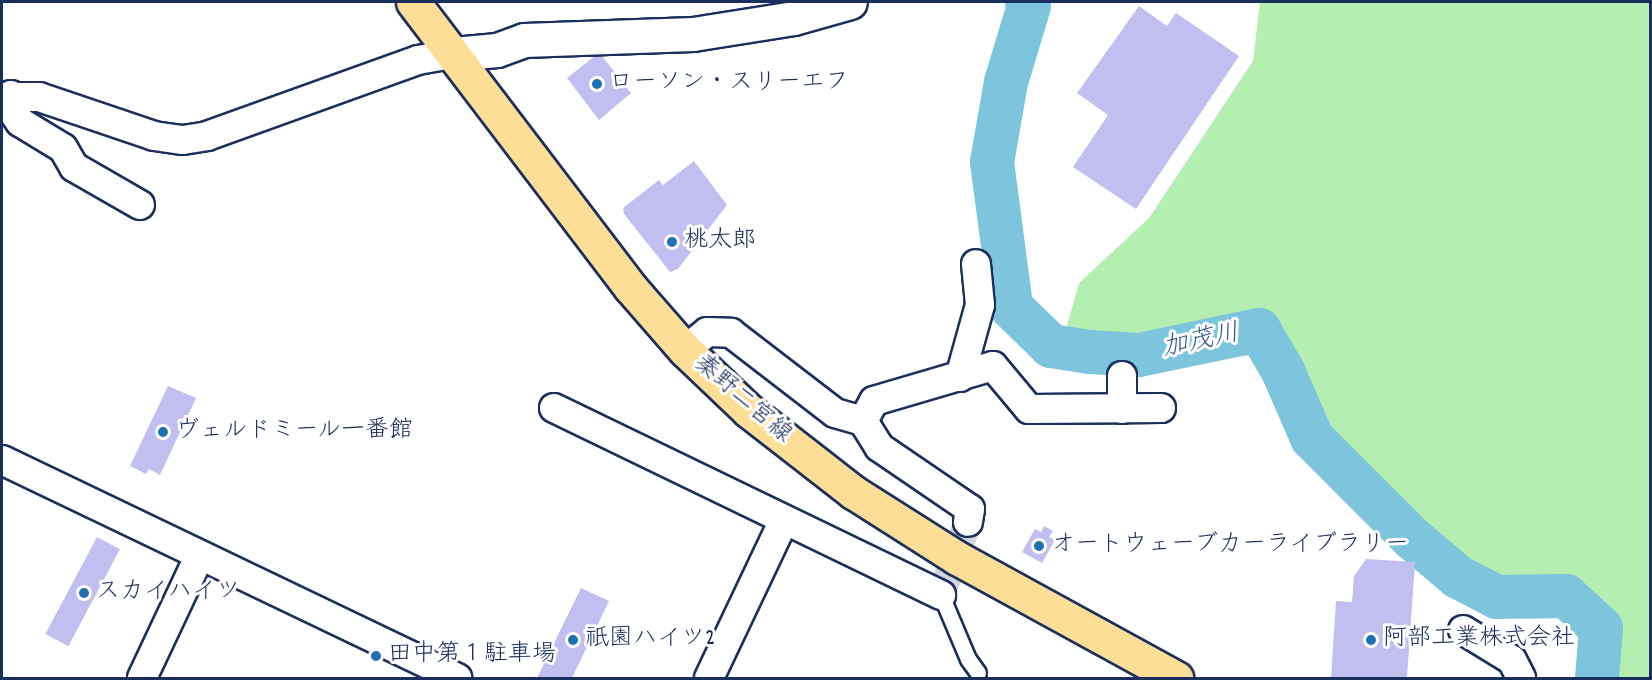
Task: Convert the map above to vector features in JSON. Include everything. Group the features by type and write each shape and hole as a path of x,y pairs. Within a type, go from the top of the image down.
{"main road":[{"name":"秦野二宮線","path":"419,4 453,54 630,287 685,350 749,411 853,492 957,558 1176,678"}],"street":[{"path":"140,205 74,167 63,148 20,122 6,96 39,97 154,136 183,140 207,136 418,60 496,50 524,39 693,34 794,18 850,2"},
{"path":"960,377 980,305 976,264"},
{"path":"685,350 707,332 731,333 835,413 863,421 879,447 970,509 968,522"},
{"path":"863,421 874,401 993,366 1029,409 1161,408"},
{"path":"1122,376 1122,409"},
{"path":"554,408 941,595"},
{"path":"2,460 457,678"},
{"path":"710,678 784,520"},
{"path":"142,678 200,555"},
{"path":"1463,630 1512,660 1521,678"}],"lane":[{"path":"941,595 968,659 978,673"}],"green space":[{"path":"1260,2 1650,2 1650,678 1615,678 1611,645 1544,585 1468,571 1253,355 1179,362 1120,358 1088,343 1067,325 1079,283 1149,218 1253,61"}],"building":[{"path":"1139,6 1167,26 1176,13 1239,56 1136,209 1073,167 1108,115 1077,93"},
{"name":"ローソン・スリーエフ","path":"596,55 602,56 631,93 599,120 567,78"},
{"name":"桃太郎","path":"694,161 727,205 678,269 670,272 624,214 623,208 659,180 663,185"},
{"name":"ヴェルドミール一番館","path":"168,386 196,398 160,475 149,469 146,474 130,466"},
{"name":"オートウェーブカーライブラリー","path":"1044,526 1053,531 1049,537 1055,540 1042,563 1022,552 1035,529 1041,532"},
{"name":"スカイハイツ","path":"97,537 120,549 68,646 45,634"},
{"name":"阿部工業株式会社","path":"1366,559 1415,562 1407,678 1331,678 1336,601 1352,602 1354,576"},
{"name":"祇園ハイツ2","path":"581,588 609,601 572,678 537,678"}],"waterway":[{"name":"加茂川","path":"1027,2 1029,6 1006,82 992,162 1011,307 1051,346 1090,352 1139,355 1259,330 1283,371 1312,438 1412,538 1458,577 1497,597 1566,596 1601,628 1597,678"}],"tunnel":[{"path":"941,595 968,522"}],"place":[{"name":"ローソン・スリーエフ","path":"597,84"},
{"name":"桃太郎","path":"672,242"},
{"name":"ヴェルドミール一番館","path":"163,432"},
{"name":"オートウェーブカーライブラリー","path":"1039,546"},
{"name":"スカイハイツ","path":"84,593"},
{"name":"祇園ハイツ2","path":"573,640"},
{"name":"阿部工業株式会社","path":"1371,640"},
{"name":"田中第１駐車場","path":"376,656"}]}
